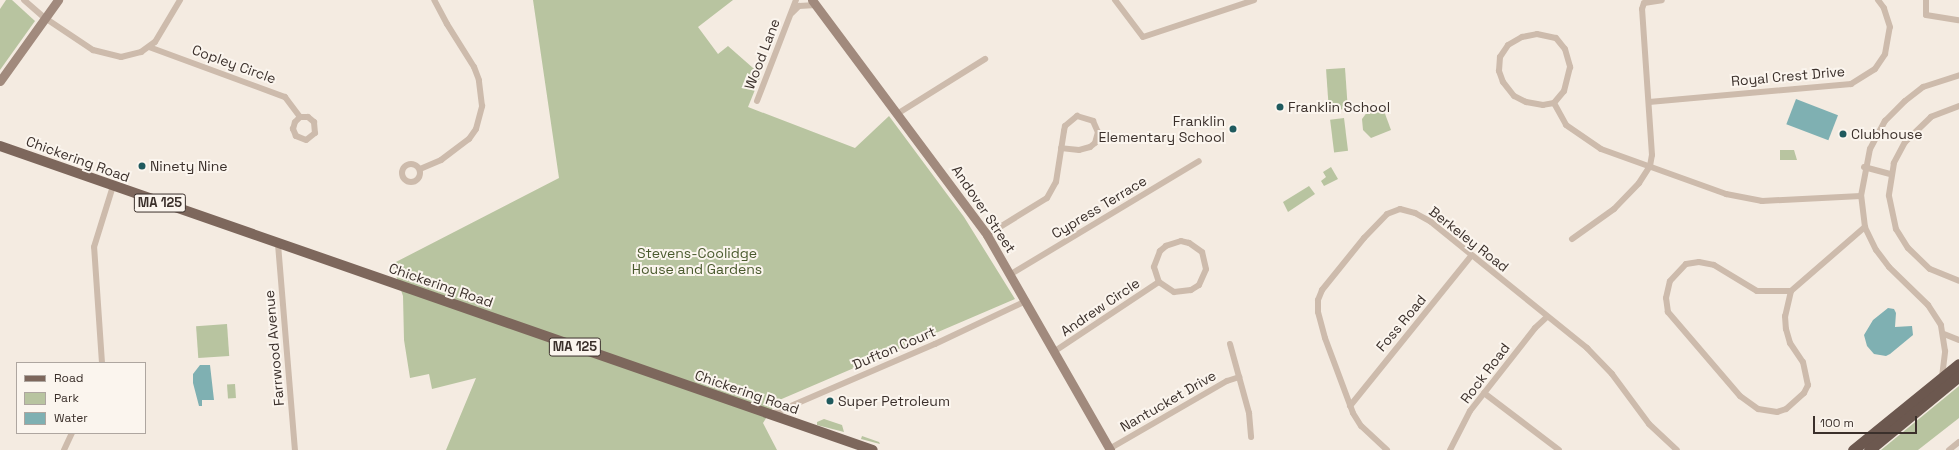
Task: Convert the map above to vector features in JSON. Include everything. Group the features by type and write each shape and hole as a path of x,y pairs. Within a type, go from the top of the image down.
{"highway":[{"path":"1854,450 1959,364"},
{"path":"1869,450 1959,376"}],"main road":[{"path":"0,81 58,0"},
{"name":"Andover Street","path":"814,2 987,235 1011,274 1110,449"},
{"name":"Chickering Road","path":"0,146 872,450"}],"street":[{"path":"24,0 45,18 93,50 111,56 132,55 149,47 162,32 180,0"},
{"path":"420,169 441,160 469,139 476,129 482,106 479,80 474,67 434,0"},
{"name":"Wood Lane","path":"757,101 796,0"},
{"path":"1115,0 1143,37 1254,0"},
{"path":"1572,239 1614,209 1640,184 1650,166 1652,155 1642,9 1644,3 1662,0"},
{"name":"Royal Crest Drive","path":"1649,102 1850,84 1875,69 1885,54 1890,28 1884,8 1878,0"},
{"path":"1926,0 1926,15 1959,20"},
{"name":"Wood Lane","path":"790,16 799,6 814,2"},
{"path":"1537,34 1556,38 1569,59 1569,76 1564,91 1554,104 1543,105 1526,102 1514,96 1503,82 1499,71 1500,57 1508,45 1522,37 1537,34"},
{"name":"Copley Circle","path":"149,47 276,92 292,103 300,117"},
{"path":"898,114 985,59"},
{"path":"1941,378 1945,351 1944,334 1938,318 1928,305 1882,259 1865,227 1860,196 1864,168 1876,136 1896,109 1923,87 1959,75"},
{"path":"1554,104 1566,124 1584,139 1607,152 1650,166 1711,190 1748,200 1781,201 1860,196"},
{"path":"1959,106 1931,117 1912,133 1899,152 1891,174 1890,208 1901,239 1922,263 1939,274 1959,281"},
{"path":"987,235 1046,198 1056,182 1061,148 1068,122 1082,116 1093,121 1098,132 1094,143 1090,147 1079,150 1061,148"},
{"name":"Cypress Terrace","path":"1011,274 1199,161"},
{"path":"1864,168 1891,174"},
{"path":"102,362 94,247 113,186"},
{"name":"Berkeley Road","path":"1387,450 1361,426 1350,406 1318,312 1319,296 1334,273 1382,218 1394,210 1400,209 1425,218 1605,365 1649,424 1677,450"},
{"path":"1791,291 1757,291 1714,265 1694,262 1686,264 1670,281 1666,305 1676,324 1740,396 1758,409 1777,412 1786,410 1804,393 1808,385 1804,362 1790,343 1786,329 1785,316 1791,291 1865,227"},
{"name":"Andrew Circle","path":"1181,241 1192,244 1202,252 1206,269 1198,285 1183,293 1174,292 1159,282 1156,275 1155,263 1160,251 1166,246 1181,241"},
{"name":"Farrwood Avenue","path":"278,244 296,450"},
{"name":"Foss Road","path":"1350,406 1471,256"},
{"name":"Andrew Circle","path":"1055,351 1159,282"},
{"name":"Dufton Court","path":"770,415 935,344 1026,301"},
{"name":"Rock Road","path":"1450,450 1470,411 1547,317"},
{"path":"1944,334 1959,340"},
{"path":"1230,344 1249,413 1251,437"},
{"name":"Nantucket Drive","path":"1110,449 1227,381 1239,377"},
{"path":"1484,393 1559,450"},
{"path":"64,450 72,434"},
{"path":"1949,450 1959,442"}],"green space":[{"path":"6,0 12,0 35,21 0,70 0,9"},
{"name":"Stevens-Coolidge House and Gardens","path":"533,0 733,0 698,27 718,54 728,46 761,75 748,107 855,148 889,116 964,217 1015,299 777,401 763,423 777,450 446,450 476,378 432,389 429,374 410,378 404,340 403,296 392,264 559,178"},
{"path":"1345,68 1348,109 1329,110 1326,69"},
{"path":"1378,109 1384,111 1391,130 1371,138 1363,130 1362,119 1368,111"},
{"path":"1344,118 1348,151 1334,152 1330,120"},
{"path":"1780,150 1794,150 1797,160 1780,160"},
{"path":"1331,167 1338,179 1324,186 1321,181 1326,177 1323,172"},
{"path":"1309,186 1315,194 1288,212 1283,202"},
{"path":"227,324 229,356 198,358 196,326"},
{"path":"235,384 236,398 228,399 227,385"},
{"path":"1959,386 1959,418 1918,450 1881,450"},
{"path":"824,419 842,425 844,432 817,425 817,422"},
{"path":"862,436 879,442 880,444 861,439"}],"water":[{"path":"1796,99 1838,115 1828,140 1786,124"},
{"path":"1888,308 1894,309 1896,313 1895,327 1912,326 1913,335 1886,356 1874,354 1867,346 1864,335 1873,320"},
{"path":"200,365 210,365 214,400 202,400 202,406 199,406 193,383 193,374"}],"place":[{"name":"Franklin School","path":"1280,107"},
{"name":"Franklin Elementary School","path":"1233,129"},
{"name":"Clubhouse","path":"1843,134"},
{"name":"Ninety Nine","path":"142,166"},
{"name":"Super Petroleum","path":"830,401"}]}
